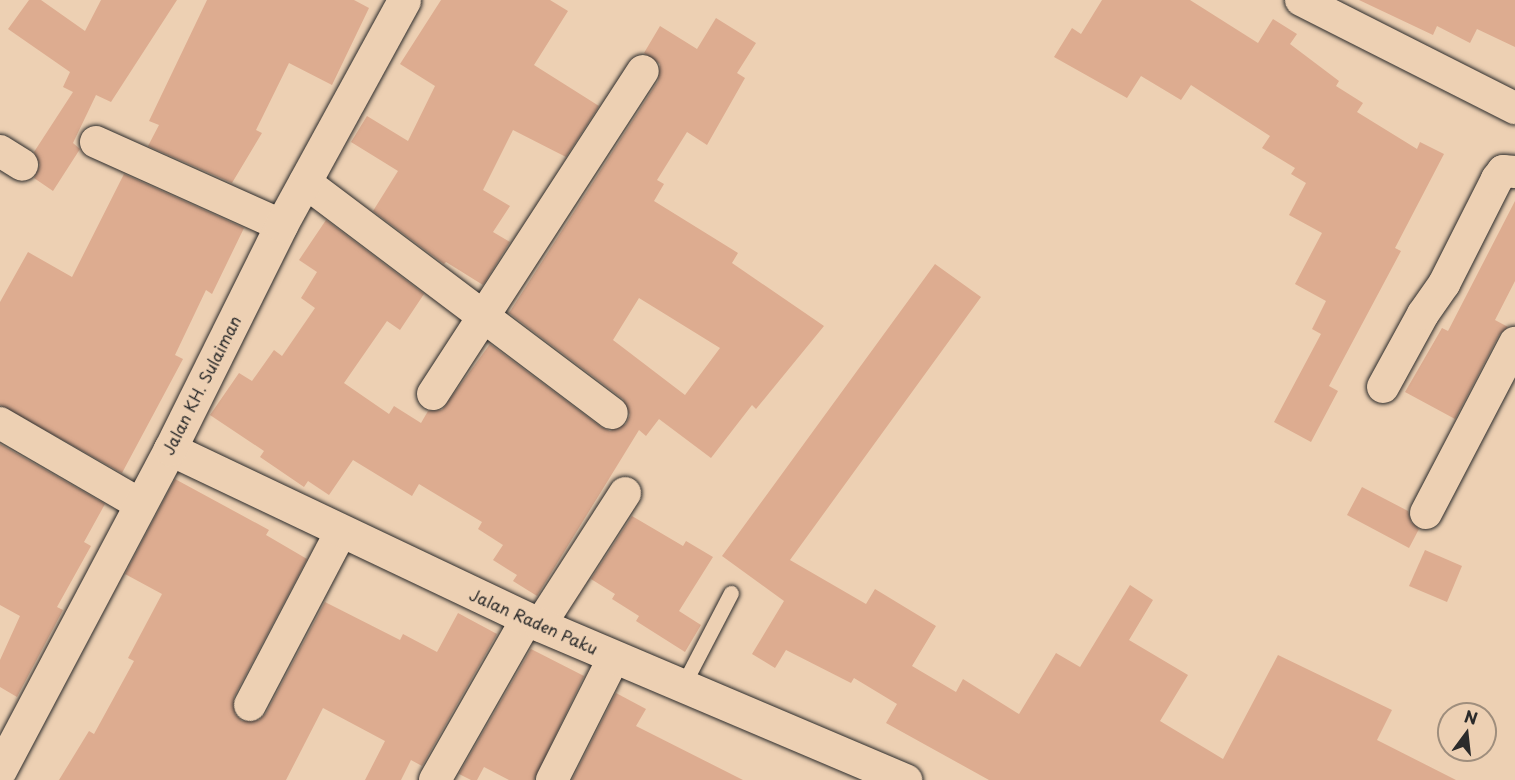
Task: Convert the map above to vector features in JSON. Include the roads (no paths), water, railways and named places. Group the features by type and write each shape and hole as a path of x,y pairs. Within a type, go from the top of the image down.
{"street":[{"name":"Jalan KH. Sulaiman","path":"0,770 170,449 281,225 404,0"},
{"path":"1301,0 1515,108"},
{"path":"433,394 643,71"},
{"path":"96,142 281,225"},
{"path":"1383,387 1423,314 1444,284 1497,178 1503,171 1515,172"},
{"path":"305,182 612,413"},
{"path":"1426,513 1515,343"},
{"path":"0,423 140,504"},
{"name":"Jalan Raden Paku","path":"170,449 533,622 905,780"},
{"path":"435,780 533,622 625,493"},
{"path":"250,705 341,532"},
{"path":"552,780 614,657"}],"lane":[{"path":"682,687 731,593"}]}
